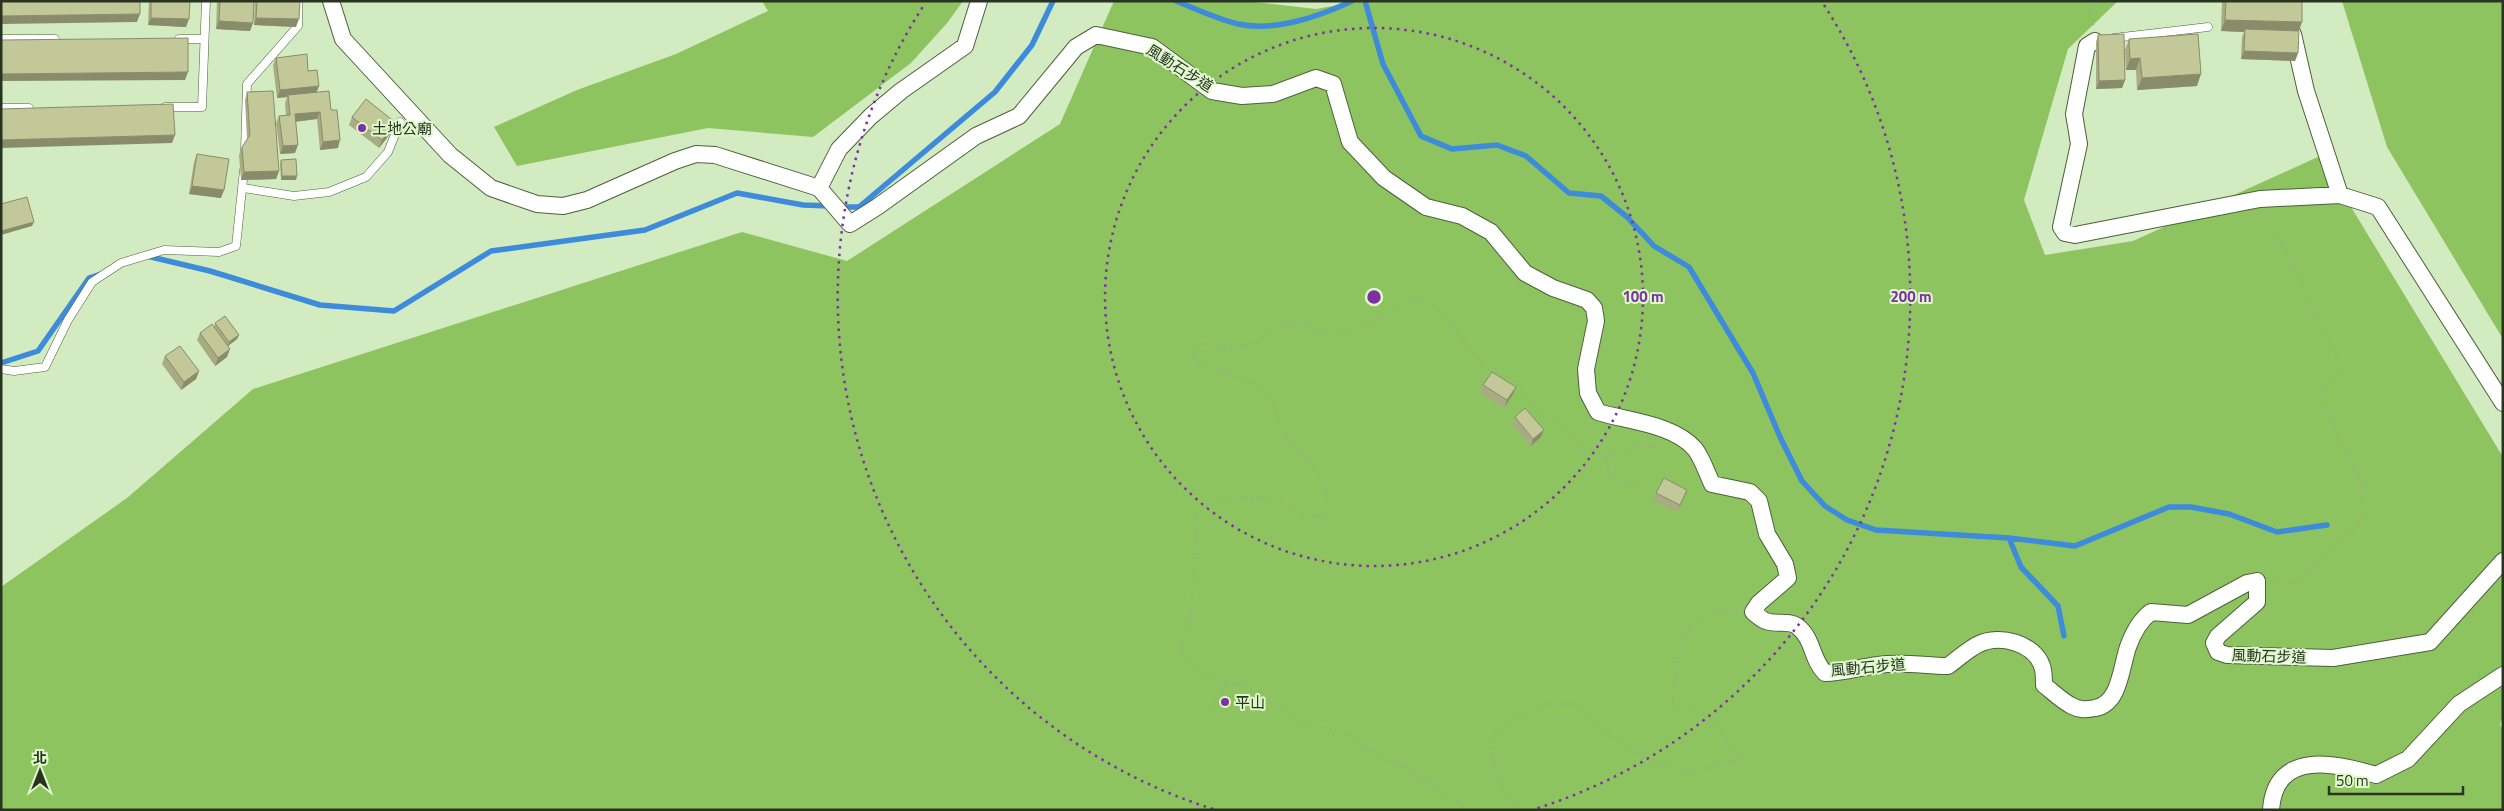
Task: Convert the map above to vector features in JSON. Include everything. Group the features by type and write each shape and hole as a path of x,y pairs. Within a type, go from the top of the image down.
{"street":[{"path":"334,2 343,38 450,155 491,188 537,204 563,206 587,200 675,161 696,154 716,156 819,188 839,149 871,116 901,91 965,46 978,1"},
{"path":"2290,21 2306,91 2340,195"},
{"name":"風動石步道","path":"819,188 850,224 877,207 976,136 1019,116 1076,47 1096,35 1152,47 1212,91 1242,96 1273,94 1316,78 1333,84 1350,142 1384,178 1426,207 1462,216 1491,232 1525,273 1554,288 1587,300 1591,304 1594,308 1596,321 1586,369 1588,393 1598,412 1654,425 1685,441 1695,449 1712,484 1750,492 1759,500 1767,534 1785,564 1788,578 1759,603 1753,612 1767,622 1795,624 1806,634 1814,648 1817,665 1825,673 1837,673 1879,664 1912,663 1948,666 1979,644 1999,639 2012,641 2035,654 2042,666 2044,685 2072,706 2084,710 2102,707 2110,699 2116,688 2128,647 2141,620 2151,612 2188,615 2246,583 2257,582 2258,602 2218,636 2214,643 2218,652 2227,655 2333,658 2410,647 2430,642 2503,562"},
{"path":"2095,41 2087,46 2074,114 2079,144 2061,227 2065,232 2075,235 2260,199 2340,195 2378,207 2503,404"},
{"path":"2271,810 2272,794 2285,775 2297,768 2313,764 2342,765 2376,775 2408,759 2459,704 2503,675"}],"lane":[{"path":"154,108 202,107 206,1"},
{"path":"1,369 14,372 44,367 68,320 92,282 121,262 164,250 219,252 236,246 243,188 247,84 298,26 298,1"},
{"path":"2095,41 2208,27"},
{"path":"1,39 59,39"},
{"path":"166,39 204,39"},
{"path":"1,108 40,108"},
{"path":"243,188 294,196 329,192 366,177 388,152 400,122"}],"path":[{"path":"2095,41 2090,5 2096,1"},
{"path":"2257,582 2285,584 2298,580 2355,529 2361,520 2361,480 2321,399 2321,390 2340,369 2337,358 2260,199"},
{"path":"1469,810 1407,768 1383,758 1347,734 1303,723 1248,687 1227,683 1207,676 1186,660 1181,649 1183,640 1191,625 1193,574 1197,553 1195,519 1199,508 1239,499 1266,498 1310,516 1325,516 1328,508 1319,474 1280,427 1276,402 1258,387 1198,364 1194,354 1198,344 1210,344 1226,349 1255,344 1269,332 1295,322 1306,324 1324,334 1340,334 1381,318 1408,301 1427,301 1442,314 1484,367 1513,379 1539,410 1558,421 1582,450 1607,455 1628,448 1657,445"},
{"path":"1607,455 1606,463 1612,477 1625,481 1640,481"},
{"path":"1520,810 1505,794 1493,767 1490,739 1513,721 1545,704 1576,704 1596,725 1636,754 1667,766 1694,770 1740,758 1708,714 1673,705 1674,669 1682,641 1699,619 1724,609 1753,612"},
{"path":"1208,715 1227,683"}],"green space":[{"path":"762,1 963,1 948,22 911,63 813,137 708,128 517,166 494,127 577,90 676,54 768,11"},
{"path":"1114,1 1245,1 1316,9 1361,1 2118,1 2068,49 2024,200 2045,255 2133,241 2320,156 2503,457 2503,715 2500,725 2503,730 2503,810 1,810 1,587 127,498 253,389 742,232 847,261 1060,124"},
{"path":"2342,1 2503,1 2503,339 2387,147"}],"building":[{"path":"1,1 140,1 140,14 1,16"},
{"path":"151,1 190,1 189,19 151,18"},
{"path":"220,1 254,1 253,23 219,21"},
{"path":"257,1 300,1 299,19 256,18"},
{"path":"2226,1 2302,1 2302,22 2225,20"},
{"path":"2245,29 2299,31 2298,53 2244,51"},
{"path":"2124,34 2125,80 2099,81 2098,35"},
{"path":"2198,34 2201,74 2142,78 2140,58 2130,59 2129,39"},
{"path":"188,38 188,72 1,74 1,40"},
{"path":"307,54 308,71 317,70 319,86 280,90 276,58"},
{"path":"273,91 279,171 244,172 242,147 250,135 247,92"},
{"path":"329,91 331,110 337,110 340,140 323,142 320,112 295,114 298,145 283,146 279,116 290,115 288,95"},
{"path":"366,99 396,123 382,140 352,117"},
{"path":"173,104 175,135 1,140 1,109"},
{"path":"197,154 229,159 224,190 192,186"},
{"path":"296,159 297,176 282,176 281,160"},
{"path":"27,197 34,222 1,231 1,204"},
{"path":"225,316 239,335 229,342 215,323"},
{"path":"212,324 230,349 218,358 200,333"},
{"path":"180,346 199,371 184,382 165,356"},
{"path":"1492,372 1516,387 1507,400 1483,385"},
{"path":"1525,408 1544,430 1533,439 1515,417"},
{"path":"1664,478 1687,490 1680,505 1656,493"}],"waterway":[{"path":"840,207 859,207 995,92 1032,45 1053,1"},
{"path":"1176,1 1230,22 1252,26 1296,22 1352,1"},
{"path":"1365,1 1383,64 1421,136 1452,149 1497,145 1526,156 1569,193 1601,196 1627,217 1654,246 1689,267 1753,373 1780,437 1802,481 1825,506 1847,520 1876,530 2009,538 2075,546 2169,507 2191,507 2229,514 2277,532 2327,525"},
{"path":"147,256 210,271 320,305 394,311 491,251 645,230 737,193 803,205 831,206"},
{"path":"1,363 38,351 89,278 101,274"},
{"path":"2009,538 2021,567 2058,606 2064,636"}],"place":[{"name":"土地公廟","path":"362,128"},
{"name":"平山","path":"1225,702"}]}
